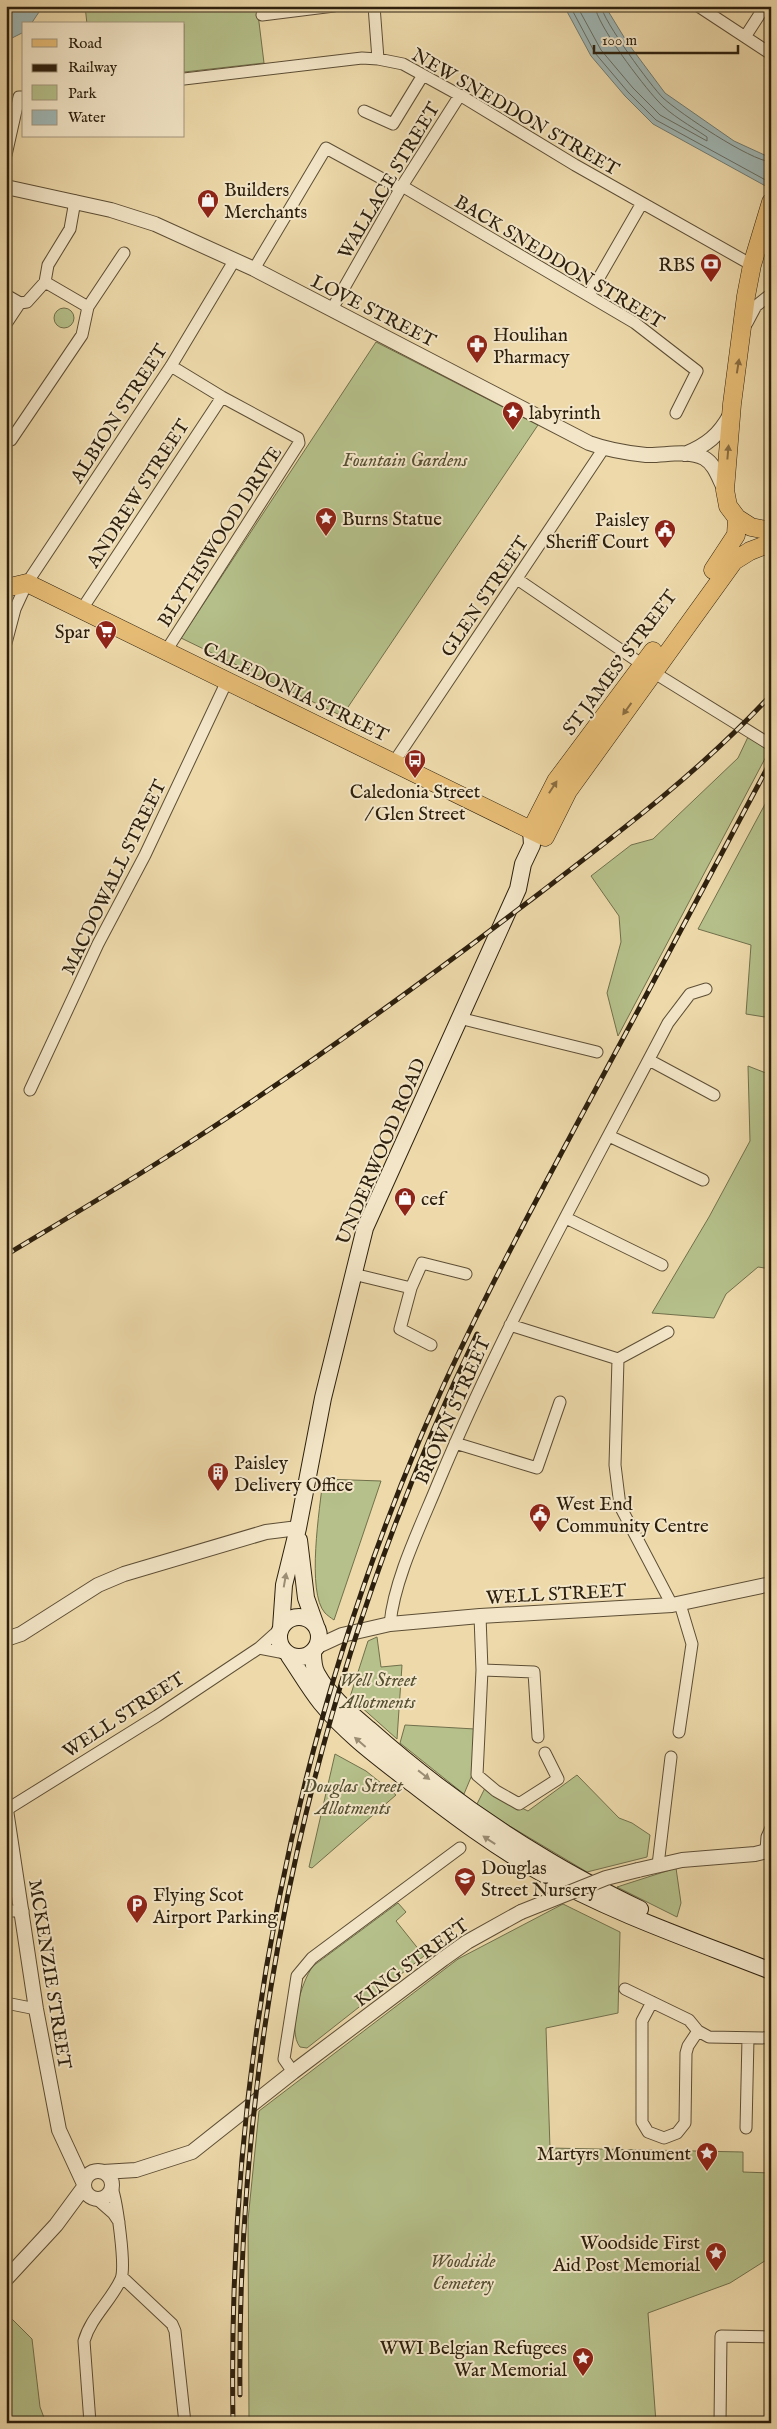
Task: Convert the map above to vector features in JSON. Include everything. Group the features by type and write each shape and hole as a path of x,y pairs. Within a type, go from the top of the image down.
{"main road":[{"path":"770,205 752,265 731,414 725,490 728,506 737,518 751,527 771,531"},
{"name":"ST JAMES' STREET","path":"648,669 727,551 736,535 737,518"},
{"name":"ST JAMES' STREET","path":"538,833 556,782 734,561 750,551 771,543"},
{"path":"6,588 27,583"},
{"name":"CALEDONIA STREET","path":"27,583 538,833"},
{"name":"UNDERWOOD ROAD","path":"280,1629 284,1585 298,1528 323,1398 365,1228 458,1018 518,889 523,864 538,833"},
{"name":"UNDERWOOD ROAD","path":"298,1528 302,1576 316,1627"},
{"path":"771,1960 712,1939 639,1909 570,1873 512,1838 424,1775 340,1704 317,1674 314,1667 315,1650 319,1637 316,1627 312,1622 301,1617 285,1622 280,1629 279,1644 312,1692 340,1724 371,1752 484,1838 538,1872 603,1904 674,1935 771,1971"},
{"path":"287,1654 302,1658 315,1650"}],"street":[{"path":"262,15 334,6"},
{"path":"374,6 378,59"},
{"path":"698,6 771,54"},
{"path":"745,37 765,6"},
{"name":"NEW SNEDDON STREET","path":"185,79 362,58 403,64 460,95 642,203 752,265"},
{"path":"364,111 393,124 422,75"},
{"name":"WALLACE STREET","path":"332,309 402,188 460,95"},
{"path":"6,155 21,97"},
{"name":"BACK SNEDDON STREET","path":"254,270 326,148 402,188 635,323 697,371 676,413"},
{"path":"6,178 44,194"},
{"path":"6,187 44,194"},
{"name":"LOVE STREET","path":"44,194 143,219 254,270 332,309 589,443 604,448 648,455 685,454 702,457 712,466 725,490"},
{"path":"6,295 20,303 27,302 44,282 48,265 70,230 75,201"},
{"path":"589,295 642,203"},
{"path":"6,442 11,440 82,335 88,307 124,253"},
{"name":"ALBION STREET","path":"6,642 15,609 27,583 171,366 234,261"},
{"path":"44,282 88,307"},
{"path":"742,334 756,306 771,294"},
{"path":"6,324 20,303"},
{"path":"171,366 222,397"},
{"name":"BLYTHSWOOD DRIVE","path":"166,651 299,443 298,438 222,397"},
{"name":"ANDREW STREET","path":"82,609 222,397"},
{"name":"LOVE STREET","path":"685,454 701,448 716,437 731,414"},
{"name":"GLEN STREET","path":"394,762 604,448"},
{"path":"516,579 648,669 771,745"},
{"name":"MACDOWALL STREET","path":"30,1090 98,944 145,855 227,681"},
{"name":"BROWN STREET","path":"390,1624 392,1603 455,1443 510,1325 668,1023 690,994 706,989"},
{"path":"458,1018 597,1052"},
{"path":"649,1060 714,1095"},
{"path":"609,1136 703,1180"},
{"path":"566,1218 662,1266"},
{"path":"431,1345 400,1329 411,1288 422,1263 466,1274"},
{"path":"353,1274 411,1288"},
{"path":"510,1325 618,1360 668,1332"},
{"path":"618,1360 614,1465 620,1506 676,1604 692,1644 679,1732"},
{"path":"455,1443 537,1468 560,1402"},
{"path":"6,1639 21,1634 98,1585 124,1574 266,1532 298,1528"},
{"name":"WELL STREET","path":"315,1650 342,1635 390,1624 480,1616 676,1604 771,1584"},
{"path":"480,1616 482,1670 477,1774 496,1791 519,1804 558,1779 544,1753"},
{"name":"WELL STREET","path":"316,1627 342,1635"},
{"name":"WELL STREET","path":"6,1810 157,1716 259,1648 280,1629"},
{"path":"259,1648 287,1654"},
{"path":"482,1670 534,1672 538,1737"},
{"path":"658,1865 671,1757"},
{"name":"MCKENZIE STREET","path":"6,1810 23,1911 36,2009 59,2130 84,2185"},
{"path":"768,1850 766,1837 771,1828"},
{"path":"293,2072 284,2058 297,1976 312,1958 460,1848"},
{"name":"KING STREET","path":"112,2186 136,2170 192,2152 293,2072 467,1942 521,1912 599,1880 638,1870 682,1860 755,1854 768,1850"},
{"path":"6,1911 23,1911"},
{"path":"624,1989 689,2020 698,2031 709,2037 771,2038"},
{"path":"652,2002 642,2021 642,2122 648,2132 664,2138 677,2133 685,2123 686,2053 688,2046 698,2031"},
{"path":"6,2003 36,2009"},
{"path":"746,2128 748,2038"},
{"path":"65,2142 110,2177 118,2207 122,2277 88,2328 84,2341 90,2423"},
{"name":"KING STREET","path":"101,2171 136,2170"},
{"path":"56,2225 91,2173 101,2171"},
{"path":"84,2185 86,2193 113,2212 119,2222"},
{"path":"6,2279 56,2225 74,2209 95,2199 107,2196 112,2186"},
{"path":"122,2277 172,2324 175,2331 185,2423"},
{"path":"720,2423 721,2336 771,2337"}],"green space":[{"path":"85,6 257,6 264,63 185,72 185,22 87,22"},
{"path":"64,308 71,311 74,318 71,325 64,328 57,325 54,318 57,311"},
{"name":"Fountain Gardens","path":"376,342 538,425 342,716 181,638"},
{"path":"748,737 769,751 618,1036 607,993 621,942 619,916 591,876 631,845 653,839 738,758"},
{"path":"771,793 771,1018 746,1014 751,945 698,929"},
{"path":"748,1066 771,1075 771,1221 766,1228 771,1229 771,1269 758,1267 726,1294 714,1318 652,1313 709,1217 750,1141"},
{"path":"323,1479 381,1481 334,1620 325,1613 319,1602 316,1587 317,1528"},
{"name":"Well Street Allotments","path":"377,1637 381,1667 402,1665 397,1739 350,1697 368,1641"},
{"path":"405,1725 475,1729 474,1770 464,1794 400,1743"},
{"name":"Douglas Street Allotments","path":"335,1754 366,1771 396,1795 312,1868 309,1867"},
{"path":"577,1775 619,1818 632,1823 650,1835 647,1857 587,1872 476,1806 485,1788 528,1811"},
{"path":"676,1868 681,1903 677,1917 617,1887"},
{"path":"398,1903 406,1912 396,1921 424,1956 307,2048 300,2047 296,2040 295,2019 300,1994 308,1973 313,1966"},
{"name":"Woodside Cemetery","path":"563,1904 620,1932 618,2013 546,2028 550,2148 743,2152 743,2172 771,2173 771,2257 730,2283 648,2313 656,2423 249,2423 248,2220 259,2111 458,1959"},
{"path":"6,2313 32,2339 40,2407 46,2423 6,2423"}],"water":[{"path":"6,6 43,6 32,22 22,22 22,33 6,41"},
{"path":"564,6 605,6 627,42 665,93 734,141 771,158 771,189 653,124 625,96 591,56"}],"railway":[{"path":"6,1255 126,1183 212,1128 394,1002 484,936 654,804 743,724 771,695"},
{"path":"233,2423 234,2296 241,2171 255,2046 275,1922 301,1800 334,1679 373,1559 419,1441 455,1360 536,1201 771,761"},
{"path":"240,2395 243,2258 253,2121 271,1985 297,1851 331,1718 372,1587 421,1459 477,1334"}],"place":[{"name":"Builders Merchants","path":"208,219"},
{"name":"RBS","path":"711,283"},
{"name":"Houlihan Pharmacy","path":"477,364"},
{"name":"labyrinth","path":"513,431"},
{"name":"Burns Statue","path":"326,537"},
{"name":"Paisley Sheriff Court","path":"665,549"},
{"name":"Spar","path":"106,650"},
{"name":"Caledonia Street / Glen Street","path":"415,779"},
{"name":"cef","path":"405,1217"},
{"name":"Paisley Delivery Office","path":"218,1492"},
{"name":"West End Community Centre","path":"540,1533"},
{"name":"Douglas Street Nursery","path":"465,1897"},
{"name":"Flying Scot Airport Parking","path":"137,1924"},
{"name":"Martyrs Monument","path":"707,2172"},
{"name":"Woodside First Aid Post Memorial","path":"716,2272"},
{"name":"WWI Belgian Refugees War Memorial","path":"583,2377"}]}
